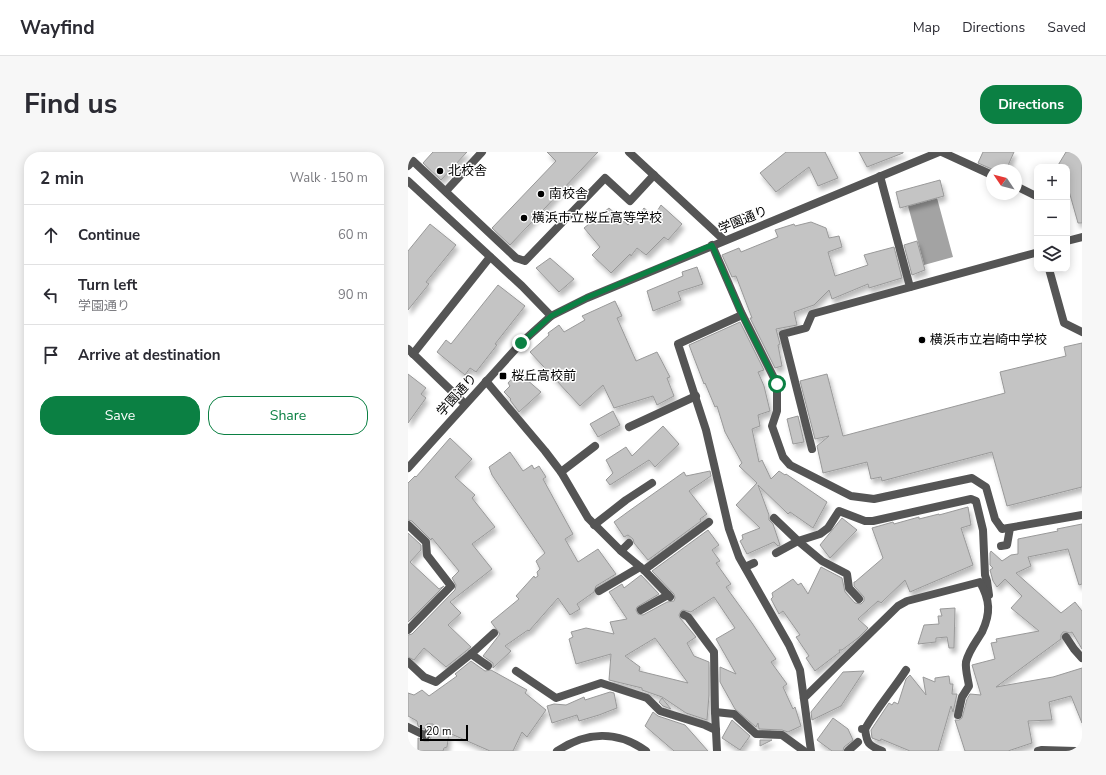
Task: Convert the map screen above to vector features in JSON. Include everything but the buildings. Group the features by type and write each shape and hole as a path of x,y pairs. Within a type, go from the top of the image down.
{"street":[{"path":"446,191 482,152"},
{"path":"629,152 724,240"},
{"path":"940,152 986,172"},
{"name":"学園通り","path":"408,468 521,343 551,316 586,298 940,152"},
{"path":"408,166 413,161 516,258 525,261 605,178 630,201 654,175"},
{"path":"880,176 910,287"},
{"path":"408,181 522,286 551,316"},
{"path":"1022,189 1034,195"},
{"path":"1070,240 1082,237"},
{"path":"712,245 742,315 777,384 777,411 772,426 783,457 790,465 851,496 874,499 972,478 986,487 995,519 1002,529 1082,515"},
{"path":"812,450 783,334 806,328 812,314 1034,254"},
{"path":"465,404 411,352 490,257"},
{"path":"1050,272 1064,323 1082,332"},
{"path":"742,315 678,344 706,430 729,528 739,557 789,644 800,670 811,751"},
{"path":"486,381 561,472 582,510 594,525 621,551 642,568 669,596 641,610"},
{"path":"629,427 696,396"},
{"path":"561,472 595,446"},
{"path":"594,525 626,500 652,483"},
{"path":"776,553 798,542 820,534 828,528 839,511 864,521 873,521 971,499 976,501 983,530 983,555 985,575 988,581 990,607 982,631 969,652 966,664 969,686 962,697 958,715"},
{"path":"774,518 798,542 822,561 847,574 849,588 859,599"},
{"path":"599,591 642,568 709,522"},
{"path":"408,524 426,542 427,555 451,586 408,630"},
{"path":"1001,546 1007,545 1010,528"},
{"path":"983,530 990,537"},
{"path":"621,551 629,543"},
{"path":"745,567 754,563"},
{"path":"804,698 898,606 907,601 980,582 990,607"},
{"path":"684,615 688,617 714,652 717,751"},
{"path":"408,662 424,677 436,682 494,633"},
{"path":"1066,637 1082,658"},
{"path":"471,654 488,666"},
{"path":"516,670 556,698 601,683 647,698 660,711 705,725 716,730"},
{"path":"882,751 870,746 863,729 906,670"},
{"path":"715,712 734,714 756,734 782,734 804,751"},
{"path":"408,727 426,736 430,729"},
{"path":"557,751 571,742 599,735 628,741 646,751"},
{"path":"848,751 858,742"},
{"path":"1038,751 1076,751"}],"shaded area":[{"path":"937,198 953,257 924,265 908,206"}],"place":[{"name":"北校舎","path":"440,171"},
{"name":"南校舎","path":"541,194"},
{"name":"横浜市立桜丘高等学校","path":"524,218"},
{"name":"横浜市立岩崎中学校","path":"922,340"},
{"name":"桜丘高校前","path":"503,376"}],"route":[{"path":"521,343 551,316 586,298 712,245 742,315 777,384"}]}
